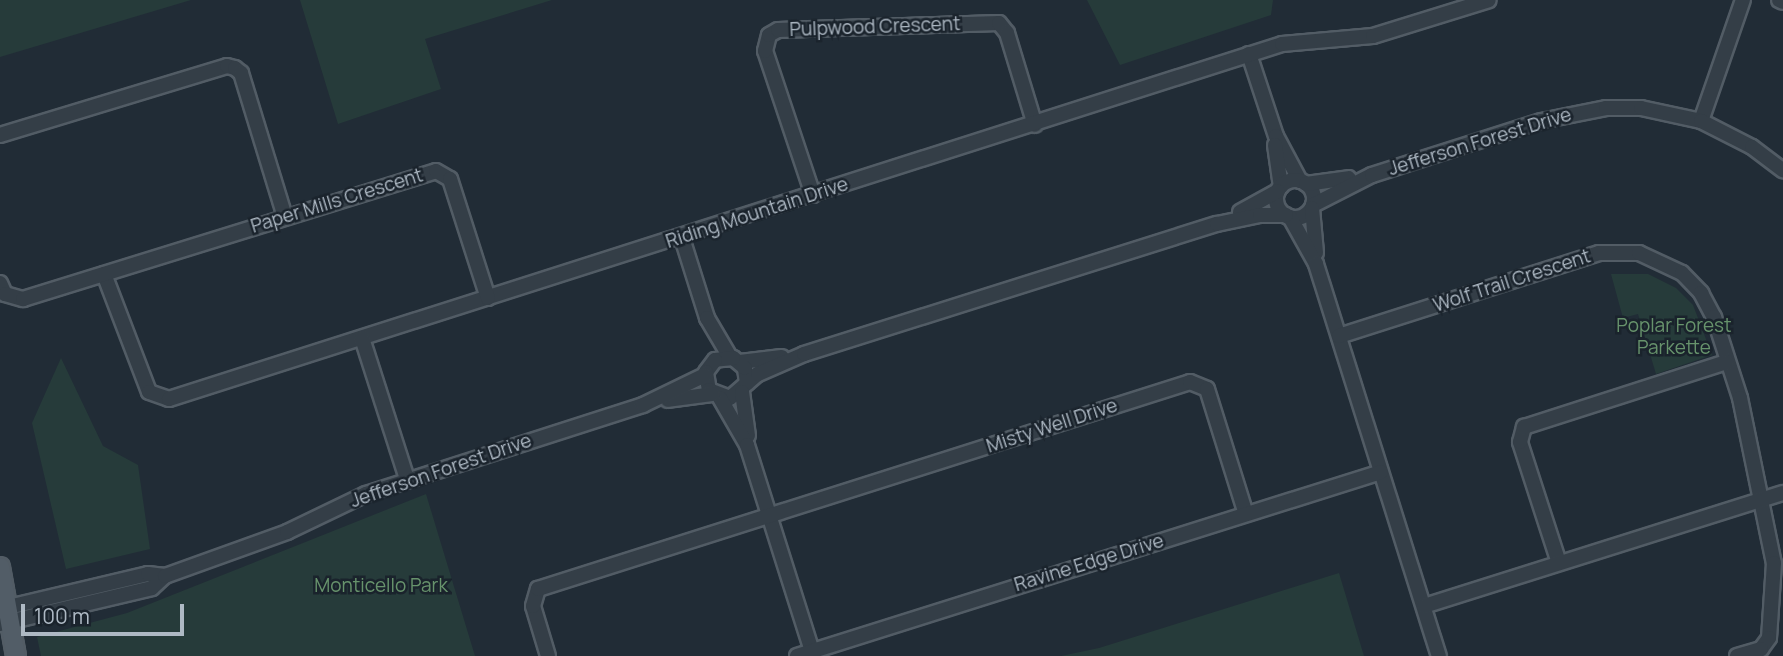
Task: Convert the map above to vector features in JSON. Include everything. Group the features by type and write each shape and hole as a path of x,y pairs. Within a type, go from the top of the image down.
{"main road":[{"path":"0,567 5,615 16,656"}],"street":[{"name":"Riding Mountain Drive","path":"104,274 149,392 161,399 682,237 1250,54 1300,39 1373,36 1489,0"},
{"path":"1701,121 1743,0"},
{"name":"Pulpwood Crescent","path":"813,195 765,51 769,35 778,30 999,23 1005,26 1035,125"},
{"path":"1250,54 1276,136 1303,182 1313,193 1316,264"},
{"path":"0,135 227,66 235,68 241,73 285,217"},
{"name":"Jefferson Forest Drive","path":"1312,206 1372,175 1583,111 1641,108 1701,121 1743,141 1783,170"},
{"path":"1276,136 1278,207 1288,216 1316,264 1439,656"},
{"name":"Paper Mills Crescent","path":"0,283 5,294 23,299 425,173 444,173 453,188 488,298"},
{"name":"Jefferson Forest Drive","path":"1303,182 1372,175"},
{"path":"1217,224 1279,189 1303,182"},
{"path":"744,388 804,354 1217,224 1260,215 1303,216 1312,206"},
{"path":"682,237 707,318 708,369 716,396 747,445 812,651"},
{"name":"Wolf Trail Crescent","path":"1339,336 1599,253 1625,252 1667,264 1694,284 1714,317 1748,427 1775,585 1769,638 1761,649 1737,656"},
{"path":"707,318 735,359 744,388 747,445"},
{"path":"362,338 407,479"},
{"path":"735,359 804,354"},
{"name":"Jefferson Forest Drive","path":"643,405 708,369 735,359"},
{"path":"1559,563 1520,442 1524,427 1727,362"},
{"name":"Misty Well Drive","path":"770,516 1190,382 1207,389 1246,514"},
{"name":"Jefferson Forest Drive","path":"5,615 118,599 152,588 165,576 287,532 407,479 643,405 716,396 744,388"},
{"name":"Ravine Edge Drive","path":"797,656 1381,472"},
{"path":"1424,606 1783,493"},
{"path":"548,656 533,606 534,592 770,516"}],"green space":[{"path":"0,0 191,0 0,57"},
{"path":"300,0 552,0 425,39 441,89 338,124"},
{"path":"1087,0 1273,0 1271,15 1120,65"},
{"name":"Poplar Forest Parkette","path":"1611,274 1648,274 1676,288 1693,305 1712,355 1656,374 1638,314 1623,318"},
{"path":"61,358 103,446 138,465 150,549 66,569 32,423"},
{"name":"Monticello Park","path":"426,494 475,656 41,656 37,637 127,613"},
{"path":"1339,573 1364,656 1061,656 1099,648"}]}
